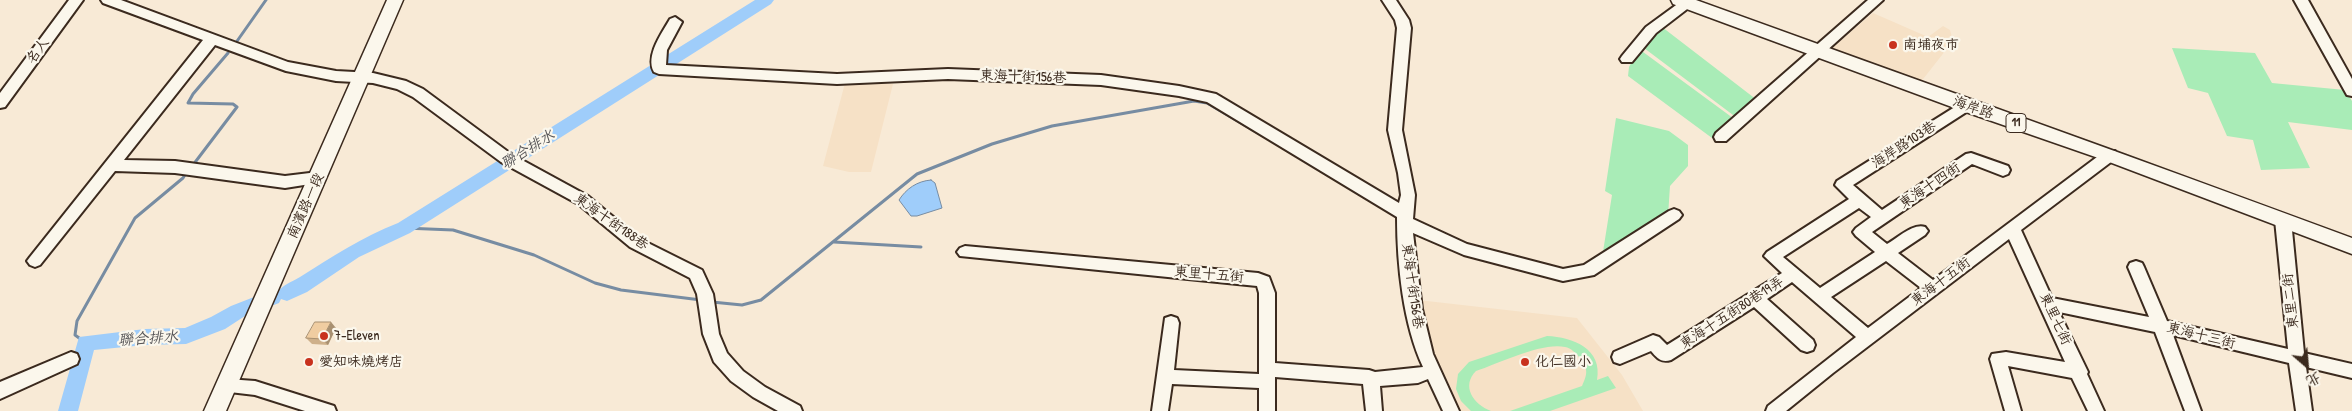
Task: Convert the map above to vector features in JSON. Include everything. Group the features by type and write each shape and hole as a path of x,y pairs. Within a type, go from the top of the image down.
{"main road":[{"name":"南濱路一段","path":"216,411 234,386 367,78 395,0"},
{"name":"南濱路一段","path":"230,411 234,386 250,333 318,178 406,0"},
{"name":"海岸路","path":"1684,2 1966,106 2110,154 2352,246"}],"street":[{"name":"名人","path":"0,103 76,0"},
{"name":"東海十街188巷","path":"108,0 211,40 286,66 336,76 367,78 401,85 418,94 511,161 583,200 636,243 696,274 705,298 711,334 720,357 737,376 758,392 794,411"},
{"name":"東海十街156巷","path":"1389,0 1402,20 1404,28 1395,130 1408,195 1405,241 1415,316 1425,354 1434,370 1451,411"},
{"path":"1721,137 1876,0"},
{"path":"2301,0 2352,91"},
{"path":"1626,59 1651,30 1684,2"},
{"name":"東海十街156巷","path":"675,22 660,50 658,69 837,79 948,74 1101,80 1180,91 1211,98 1405,218"},
{"path":"35,261 211,40"},
{"name":"海岸路103巷","path":"1860,200 1842,186 1966,106"},
{"name":"東海十五街","path":"1784,408 1867,337 2110,154"},
{"name":"東海十四街","path":"1887,252 1861,232 1971,158 2003,170"},
{"path":"110,165 175,167 285,182 318,178"},
{"path":"1867,337 1772,256 1860,200 1882,218"},
{"path":"1405,218 1464,249 1563,275 1575,275 1588,272 1674,215"},
{"name":"東里二街","path":"2283,220 2304,411"},
{"name":"東里七街","path":"2012,228 2049,304 2096,411"},
{"path":"1820,296 1920,231"},
{"name":"東里十五街","path":"965,252 1263,282 1267,293 1268,411"},
{"path":"1887,252 1932,288"},
{"path":"2136,267 2161,326 2192,411"},
{"name":"東海十五街80巷19弄","path":"1620,356 1653,342 1665,355 1793,274"},
{"path":"1755,298 1807,345"},
{"name":"東海十三街","path":"2049,304 2161,326 2352,372"},
{"path":"1160,411 1171,323"},
{"path":"0,392 4,388 71,359"},
{"path":"2013,411 1998,359 2080,372"},
{"path":"1165,377 1267,375 1369,377 1371,380 1418,376 1434,370"},
{"path":"1371,380 1374,411"},
{"path":"234,386 255,388 328,411"}],"shaded area":[{"name":"南埔夜市","path":"1873,13 1928,37 1943,26 1950,30 1953,41 1920,83 1832,48"},
{"path":"845,83 893,84 871,172 849,172 823,166"},
{"name":"化仁國小","path":"1418,300 1577,318 1622,375 1643,411 1460,411 1432,350"}],"green space":[{"path":"1662,27 1757,100 1737,118 1644,48"},
{"path":"2172,48 2255,53 2272,83 2345,90 2352,101 2352,130 2288,122 2310,168 2261,170 2253,140 2227,136 2208,93 2188,88"},
{"path":"1639,49 1737,121 1712,138 1628,76 1629,67"},
{"path":"1616,118 1669,131 1688,145 1688,166 1670,186 1668,216 1602,258 1612,195 1605,191"},
{"path":"1547,336 1567,339 1584,347 1595,360 1598,369 1597,380 1608,376 1616,388 1550,411 1510,411 1582,386 1586,372 1585,365 1576,353 1565,347 1556,346 1533,350 1476,371 1469,383 1471,394 1479,404 1491,411 1471,411 1461,401 1456,389 1458,374 1469,362"}],"water":[{"path":"931,180 935,183 942,208 911,216 899,200 912,186"}],"building":[{"path":"315,322 331,322 322,339 306,338"}],"waterway":[{"path":"235,44 266,0"},
{"name":"聯合排水","path":"287,293 306,283 353,252 404,228 766,0"},
{"path":"193,165 237,107 233,104 188,103 193,94 228,53"},
{"path":"712,302 742,305 761,300 917,174 992,144 1052,126 1194,101 1207,103 1263,136"},
{"path":"86,343 75,335 77,321 135,218 183,178 186,173"},
{"path":"404,228 453,230 534,255 595,283 621,290 701,300"},
{"path":"834,242 921,247"},
{"name":"聯合排水","path":"68,411 86,343 145,337 186,336 218,323 238,311 272,298"}],"place":[{"name":"南埔夜市","path":"1893,45"},
{"name":"7-Eleven","path":"324,336"},
{"name":"愛知味燒烤店","path":"309,362"},
{"name":"化仁國小","path":"1525,362"}]}
